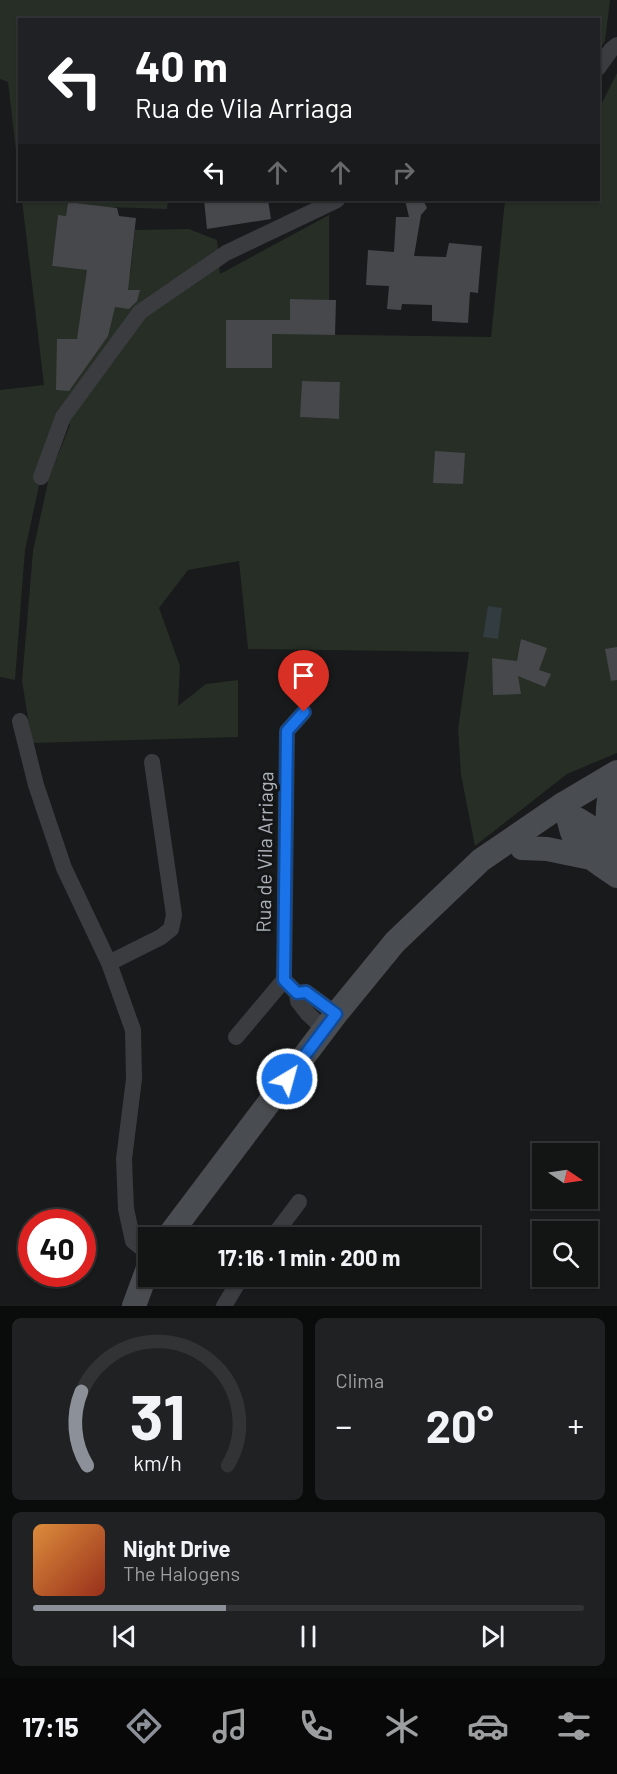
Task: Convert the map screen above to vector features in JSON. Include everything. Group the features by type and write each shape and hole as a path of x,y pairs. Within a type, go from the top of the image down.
{"street":[{"path":"600,66 617,45"},
{"path":"41,477 63,417 140,312 226,253 336,201"},
{"name":"Rua de Vila Arriaga","path":"284,980 287,731 304,712"},
{"path":"20,721 36,785 64,868 109,963 133,1030 134,1079 124,1159 126,1209 134,1241 138,1244"},
{"path":"109,963 161,937 171,929 174,915 152,762"},
{"path":"182,1227 330,1022 377,962 412,924 481,860 615,782"},
{"path":"615,782 608,805 607,825 615,848"},
{"path":"452,887 486,871 522,848 566,810"},
{"path":"566,810 615,848"},
{"path":"566,810 579,846 591,858 617,876"},
{"path":"522,848 547,849 591,858"},
{"path":"236,1037 284,980 297,993 306,992 330,1022"},
{"path":"280,1227 299,1202"},
{"path":"135,1306 142,1287"},
{"path":"224,1306 235,1287"}],"shaded area":[{"path":"0,0 610,0 605,41 600,48 600,18 18,18 18,168 8,82 0,79"},
{"path":"617,73 617,753 567,774 475,846 461,775 458,729 469,652 248,649 239,561 188,570 159,608 180,666 178,706 206,684 238,680 238,737 32,743 22,681 33,551 49,477 70,425 58,408 63,417 41,477 25,550 15,680 0,677 0,390 44,385 22,201 168,201 167,209 109,207 68,202 66,216 58,216 52,266 130,275 135,230 189,229 217,240 220,274 329,215 329,300 290,299 290,334 491,337 505,201 600,201 600,107","holes":["302,381 340,382 339,419 301,417"]},
{"path":"488,606 502,608 498,639 483,637"}],"building":[{"path":"204,201 268,201 271,219 207,229"},
{"path":"405,201 424,201 427,208 421,215 414,256 446,257 449,243 482,246 478,293 470,292 468,323 432,321 432,305 402,304 401,310 387,309 389,286 366,285 368,250 394,252 396,217 409,217"},
{"path":"68,202 117,208 119,216 136,218 128,290 140,290 137,301 129,309 115,307 108,336 69,391 56,390 57,339 77,339 87,270 52,266 58,215 66,216"},
{"path":"290,299 336,300 335,335 272,334 272,368 226,368 226,320 290,320"},
{"path":"302,381 340,382 339,419 300,417"},
{"path":"435,451 465,453 463,484 433,483"},
{"path":"521,639 547,648 539,670 551,674 545,687 518,676 521,694 493,695 492,658 517,661"},
{"path":"617,647 617,680 611,681 605,649"}],"route":[{"path":"287,1079 336,1014 306,992 297,993 284,980 287,731 304,712"}]}
